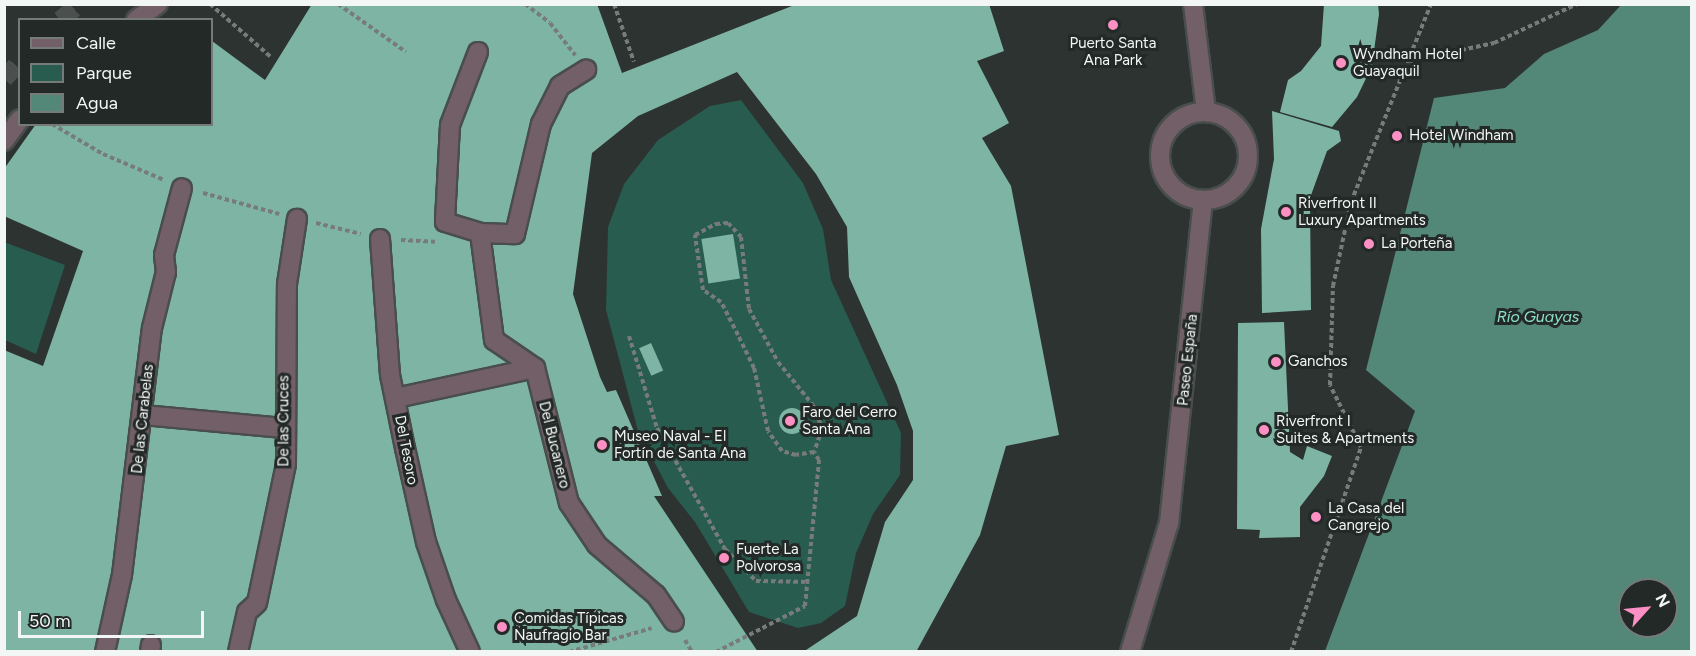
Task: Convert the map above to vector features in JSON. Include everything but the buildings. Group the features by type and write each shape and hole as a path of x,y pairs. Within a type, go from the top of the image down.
{"street":[{"path":"139,18 158,4"},
{"path":"1193,4 1206,112"},
{"path":"477,52 450,125 445,222 480,233 515,234 541,123 560,86 586,70"},
{"path":"1206,112 1234,123 1248,150 1247,165 1232,191 1203,200 1177,191 1167,181 1159,154 1169,128 1180,119 1206,112"},
{"path":"4,141 18,122"},
{"name":"De las Carabelas","path":"105,651 122,575 144,415 152,328 166,272 164,255 182,188"},
{"name":"Paseo España","path":"1130,651 1169,523 1203,200"},
{"name":"De las Cruces","path":"238,651 247,612 257,603 286,464 287,284 297,219"},
{"path":"480,233 494,340 535,368"},
{"name":"Del Tesoro","path":"380,239 390,375 426,542 446,600 470,651"},
{"path":"396,398 535,368"},
{"name":"Del Bucanero","path":"535,368 569,503 597,545 656,595 674,622"},
{"path":"144,415 285,428"}],"path":[{"path":"210,4 271,57"},
{"path":"338,4 406,52"},
{"path":"525,4 550,23 586,70"},
{"path":"614,4 634,62"},
{"path":"1291,651 1361,447 1330,385 1333,286 1352,202 1431,4"},
{"path":"1409,61 1494,43 1577,4"},
{"path":"55,126 103,154 182,188 380,239 448,243"},
{"path":"728,223 741,237 749,309 778,362 813,405 822,429 813,452 796,455 782,451 768,431 754,368 720,302 703,290 695,235 702,230 728,223"},
{"path":"629,336 657,428 725,549 756,581 809,582"},
{"path":"716,651 805,606 819,460 813,452"},
{"path":"569,651 674,622 692,651"}],"green space":[{"path":"741,100 803,183 823,229 831,280 901,433 900,475 873,514 856,553 845,606 821,623 798,628 749,612 695,522 668,488 638,431 606,310 608,227 624,184 658,140 710,106"},
{"path":"4,242 65,265 36,354 5,340"}],"water":[{"name":"Río Guayas","path":"1621,5 1691,5 1691,651 1325,651 1415,411 1366,370 1434,98 1505,88 1544,54 1598,30"}],"tunnel":[{"path":"62,18 80,4"},
{"path":"4,79 18,63"}],"place":[{"name":"Puerto Santa Ana Park","path":"1113,25"},
{"name":"Wyndham Hotel Guayaquil","path":"1341,63"},
{"name":"Hotel Windham","path":"1397,136"},
{"name":"Riverfront II Luxury Apartments","path":"1286,212"},
{"name":"La Porteña","path":"1369,244"},
{"name":"Ganchos","path":"1276,362"},
{"name":"Faro del Cerro Santa Ana","path":"790,421"},
{"name":"Riverfront I Suites & Apartments","path":"1264,430"},
{"name":"Museo Naval - El Fortín de Santa Ana","path":"602,445"},
{"name":"La Casa del Cangrejo","path":"1316,517"},
{"name":"Fuerte La Polvorosa","path":"724,558"},
{"name":"Comidas Típicas Naufragio Bar","path":"502,627"}]}
